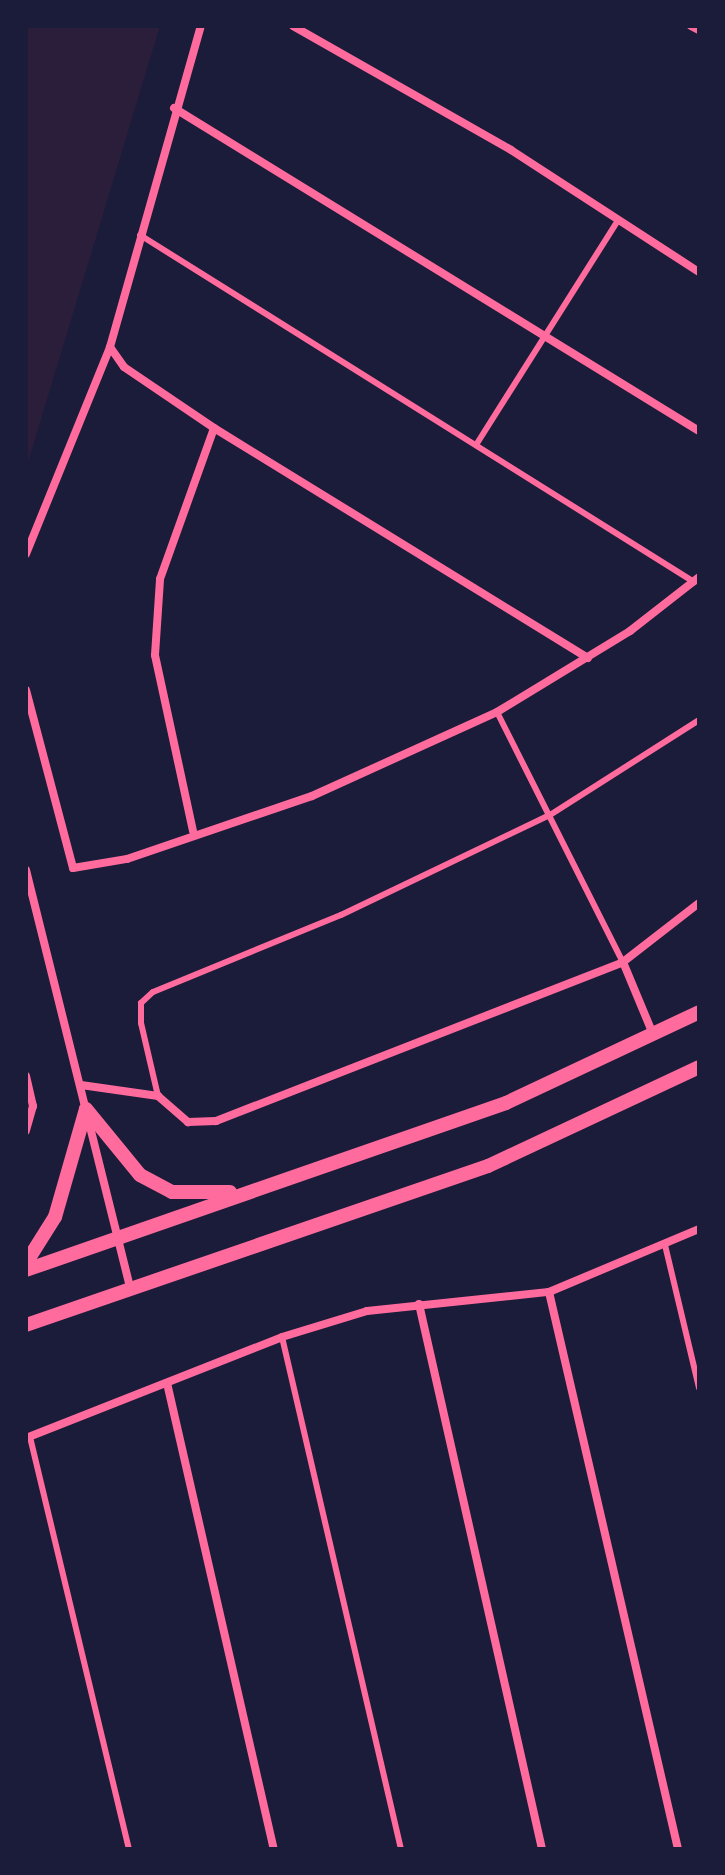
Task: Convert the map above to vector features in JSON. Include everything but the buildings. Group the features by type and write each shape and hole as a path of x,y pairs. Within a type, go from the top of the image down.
{"street":[{"path":"26,554 110,347 174,108 201,26"},
{"path":"293,26 618,220 699,272"},
{"path":"691,26 699,30"},
{"path":"174,108 699,431"},
{"path":"110,347 124,367 214,428 588,658"},
{"path":"193,831 155,655 160,579 214,428"},
{"path":"26,690 73,868 127,859 193,831 312,796 497,712 588,658 696,579"},
{"path":"26,870 130,1288"},
{"path":"81,1085 158,1096 188,1122 216,1121 623,962 699,903"},
{"path":"26,915 36,913"},
{"path":"623,962 653,1034"},
{"path":"26,1270 241,1192 506,1103 699,1012"},
{"path":"26,1325 488,1166 699,1067"},
{"path":"26,1076 28,1129"},
{"path":"86,1109 140,1175 172,1192 241,1192"},
{"path":"26,1263 55,1217 86,1109"},
{"path":"28,1437 282,1337 367,1311 549,1292 699,1229"},
{"path":"549,1292 678,1849"},
{"path":"419,1304 542,1849"},
{"path":"167,1383 274,1849"}],"lane":[{"path":"476,445 618,220"},
{"path":"140,235 696,579"},
{"path":"497,712 623,962"},
{"path":"158,1096 141,1023 141,1003 153,992 341,915 550,815 699,720"},
{"path":"665,1245 699,1388"},
{"path":"282,1337 401,1849"},
{"path":"28,1437 129,1849"}],"shaded area":[{"path":"26,26 160,26 26,469"}]}
